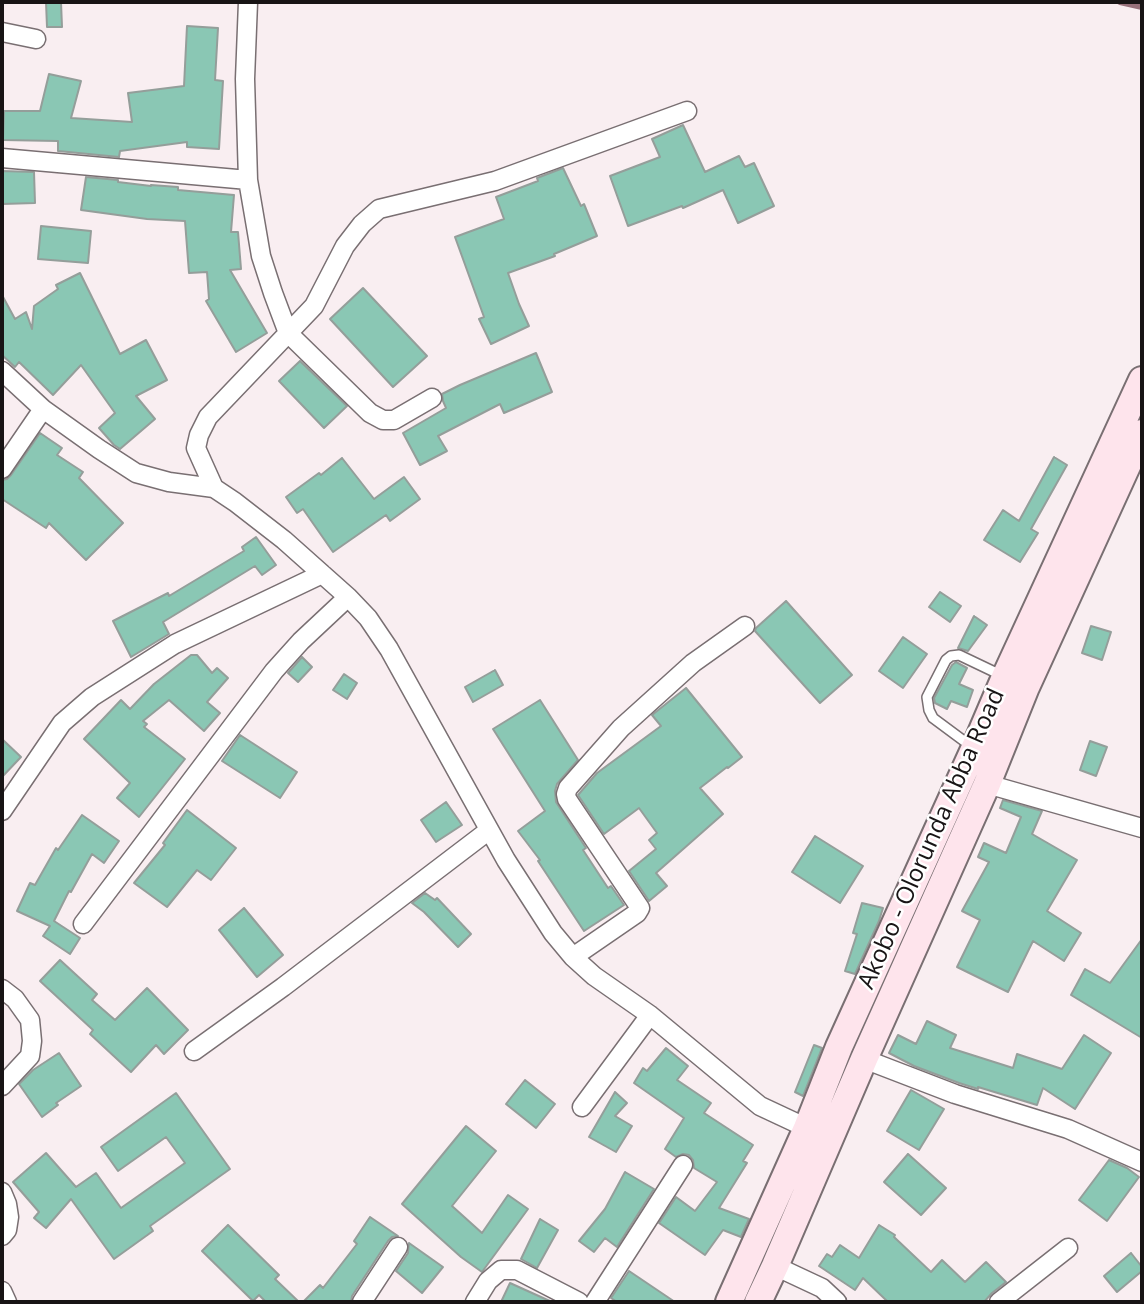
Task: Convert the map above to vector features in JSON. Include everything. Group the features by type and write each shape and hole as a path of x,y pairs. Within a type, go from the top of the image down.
{"main road":[{"name":"Akobo - Olorunda Abba Road","path":"729,1302 807,1128 839,1047 1142,380"},
{"name":"Akobo - Olorunda Abba Road","path":"758,1302 987,784 1026,687 1142,433"}],"street":[{"path":"248,2 245,79 248,180 261,256 288,333 370,414 383,420 394,420 432,398"},
{"path":"2,32 36,39"},
{"path":"214,488 196,448 208,417 314,306 345,246 362,223 379,209 495,181 687,111"},
{"path":"2,158 248,180"},
{"path":"2,371 43,409 136,473 169,482 214,488 284,540 348,597 369,618 389,649 488,831 553,933 573,957 594,976 650,1015 760,1106 807,1128"},
{"path":"2,470 43,409"},
{"path":"2,811 62,723 92,697 175,644 322,574"},
{"path":"83,924 274,671 301,641 348,597"},
{"path":"573,957 640,908 567,799 568,788 621,728 693,663 745,626"},
{"path":"987,784 1142,828"},
{"path":"194,1051 488,831"},
{"path":"2,989 15,999 30,1020 32,1041 30,1056 2,1086"},
{"path":"582,1107 650,1015"},
{"path":"864,1059 955,1094 1068,1129 1142,1162"},
{"path":"595,1302 683,1165"},
{"path":"2,1192 9,1217 7,1230 2,1236"},
{"path":"362,1302 398,1247"},
{"path":"999,1302 1068,1248"},
{"path":"775,1266 822,1288 837,1302"},
{"path":"475,1302 488,1281 501,1270 517,1270 579,1302"},
{"path":"2,1291 7,1302"}],"lane":[{"path":"976,745 964,741 933,718 927,697 946,660 951,656 959,655 1005,677"}],"building":[{"path":"46,2 61,2 62,27 47,27"},
{"path":"187,26 218,28 215,80 223,81 219,149 187,147 187,142 120,151 119,157 58,151 58,141 3,140 4,111 40,111 49,74 81,81 71,118 132,122 128,93 184,86"},
{"path":"683,125 705,172 739,156 745,167 754,163 774,206 738,223 723,190 683,208 682,206 628,226 610,176 660,157 652,139"},
{"path":"563,168 581,206 584,204 597,236 554,254 555,256 508,273 529,326 491,344 479,319 484,317 455,237 504,219 496,197"},
{"path":"2,171 34,172 35,203 2,204"},
{"path":"86,177 234,195 231,232 238,232 241,269 230,270 267,333 236,352 206,301 209,299 207,272 189,273 185,221 81,210"},
{"path":"41,226 91,231 88,263 38,259"},
{"path":"80,273 120,354 146,340 167,380 136,396 155,419 120,449 99,428 115,413 81,365 53,395 19,362 15,367 2,355 2,295 15,319 26,312 32,329 34,306 58,289 56,285"},
{"path":"363,288 427,356 393,387 330,319"},
{"path":"536,353 552,392 504,413 500,404 438,436 447,451 420,465 403,433 446,408 442,394"},
{"path":"300,361 347,406 324,428 279,381"},
{"path":"40,433 62,448 57,455 83,472 79,478 123,523 86,560 49,523 46,528 2,499 2,480 11,475"},
{"path":"1054,457 1067,465 1031,529 1038,533 1020,562 984,540 1003,510 1019,521"},
{"path":"342,458 374,499 404,477 420,499 390,521 386,515 333,552 303,509 297,513 286,497"},
{"path":"256,537 276,565 262,575 255,566 163,622 169,634 131,657 113,621 168,593 169,596 244,551 242,547"},
{"path":"940,592 961,606 950,622 929,607"},
{"path":"786,601 852,675 820,703 755,631"},
{"path":"974,616 987,625 968,651 958,648"},
{"path":"1091,626 1111,632 1102,660 1082,653"},
{"path":"903,637 927,654 903,688 879,671"},
{"path":"191,655 197,655 212,673 217,668 228,678 207,702 220,713 204,731 169,700 143,721 147,724 144,727 185,759 139,817 117,798 130,783 84,739 121,700 130,709 154,684"},
{"path":"302,657 312,667 298,682 288,673"},
{"path":"956,662 967,668 959,684 973,690 967,707 951,701 947,709 935,703 934,698"},
{"path":"495,670 503,685 473,702 465,687"},
{"path":"344,674 357,683 347,699 333,690"},
{"path":"686,688 742,757 700,788 723,814 656,873 667,886 649,901 629,871 656,849 649,840 657,833 639,808 604,834 578,795 597,773 661,726 652,715"},
{"path":"540,700 578,760 557,784 556,802 608,888 611,886 624,905 584,931 538,861 540,860 518,831 545,811 493,729"},
{"path":"240,735 297,772 280,798 222,761"},
{"path":"2,739 21,757 2,777"},
{"path":"1090,741 1107,747 1096,776 1080,770"},
{"path":"1003,800 1042,811 1032,834 1077,860 1047,911 1081,933 1064,961 1033,941 1008,992 957,967 980,920 962,911 989,862 978,857 984,843 1006,853 1021,817 1000,808"},
{"path":"446,802 462,825 436,842 421,820"},
{"path":"187,810 236,848 211,880 197,870 167,907 134,883 165,845 163,843"},
{"path":"82,815 119,841 104,863 92,854 54,921 80,938 70,954 43,936 50,926 17,911 30,883 35,885 56,848 58,850"},
{"path":"815,836 863,866 840,903 792,872"},
{"path":"425,893 435,900 437,898 471,934 458,947 412,903"},
{"path":"862,903 883,908 855,974 845,971 857,934 853,933"},
{"path":"244,908 283,955 257,977 219,930"},
{"path":"1142,939 1142,1038 1071,995 1085,969 1110,983"},
{"path":"60,960 97,994 92,1000 115,1020 147,988 188,1030 164,1054 156,1045 131,1072 90,1034 93,1030 40,981"},
{"path":"927,1021 956,1035 950,1048 1013,1068 1017,1054 1062,1069 1084,1035 1111,1053 1075,1109 1043,1088 1037,1105 959,1083 914,1066 889,1053 898,1035 916,1044"},
{"path":"814,1045 822,1048 803,1096 795,1092"},
{"path":"666,1048 688,1066 677,1080 711,1103 704,1113 753,1145 743,1161 747,1163 719,1208 749,1219 741,1237 723,1230 705,1255 659,1223 676,1197 695,1211 717,1182 694,1168 689,1155 676,1157 665,1149 684,1118 634,1083 643,1068 647,1071"},
{"path":"59,1053 81,1086 56,1103 58,1105 42,1117 19,1084 33,1070"},
{"path":"525,1080 555,1104 536,1128 506,1104"},
{"path":"911,1090 944,1109 919,1150 887,1131"},
{"path":"615,1092 627,1103 615,1116 632,1126 616,1152 589,1137"},
{"path":"176,1093 230,1169 150,1226 153,1231 114,1259 71,1199 46,1228 34,1218 39,1212 13,1182 46,1153 76,1187 96,1173 121,1208 185,1163 166,1137 118,1171 101,1147"},
{"path":"466,1126 496,1151 452,1206 482,1233 508,1195 528,1209 482,1272 461,1257 402,1204"},
{"path":"908,1154 946,1188 921,1215 884,1182"},
{"path":"1109,1160 1139,1177 1107,1221 1079,1200"},
{"path":"625,1172 654,1189 617,1247 605,1238 594,1252 579,1241 605,1209"},
{"path":"370,1217 398,1236 388,1241 352,1296 351,1302 303,1302 320,1285 323,1288 357,1244 354,1241"},
{"path":"540,1219 558,1230 537,1268 521,1259"},
{"path":"228,1225 279,1275 275,1279 299,1302 266,1302 259,1295 253,1301 202,1251"},
{"path":"879,1225 895,1235 894,1237 931,1272 942,1260 965,1282 986,1262 1006,1282 984,1302 888,1302 863,1278 855,1290 819,1266 827,1254 832,1257 840,1245 859,1258"},
{"path":"409,1243 443,1267 422,1293 396,1271 408,1253"},
{"path":"1131,1253 1142,1271 1117,1292 1104,1276"},
{"path":"629,1271 675,1302 617,1302 611,1298"},
{"path":"510,1283 552,1302 501,1302"}],"waterway":[{"path":"1120,2 1142,7"}]}
